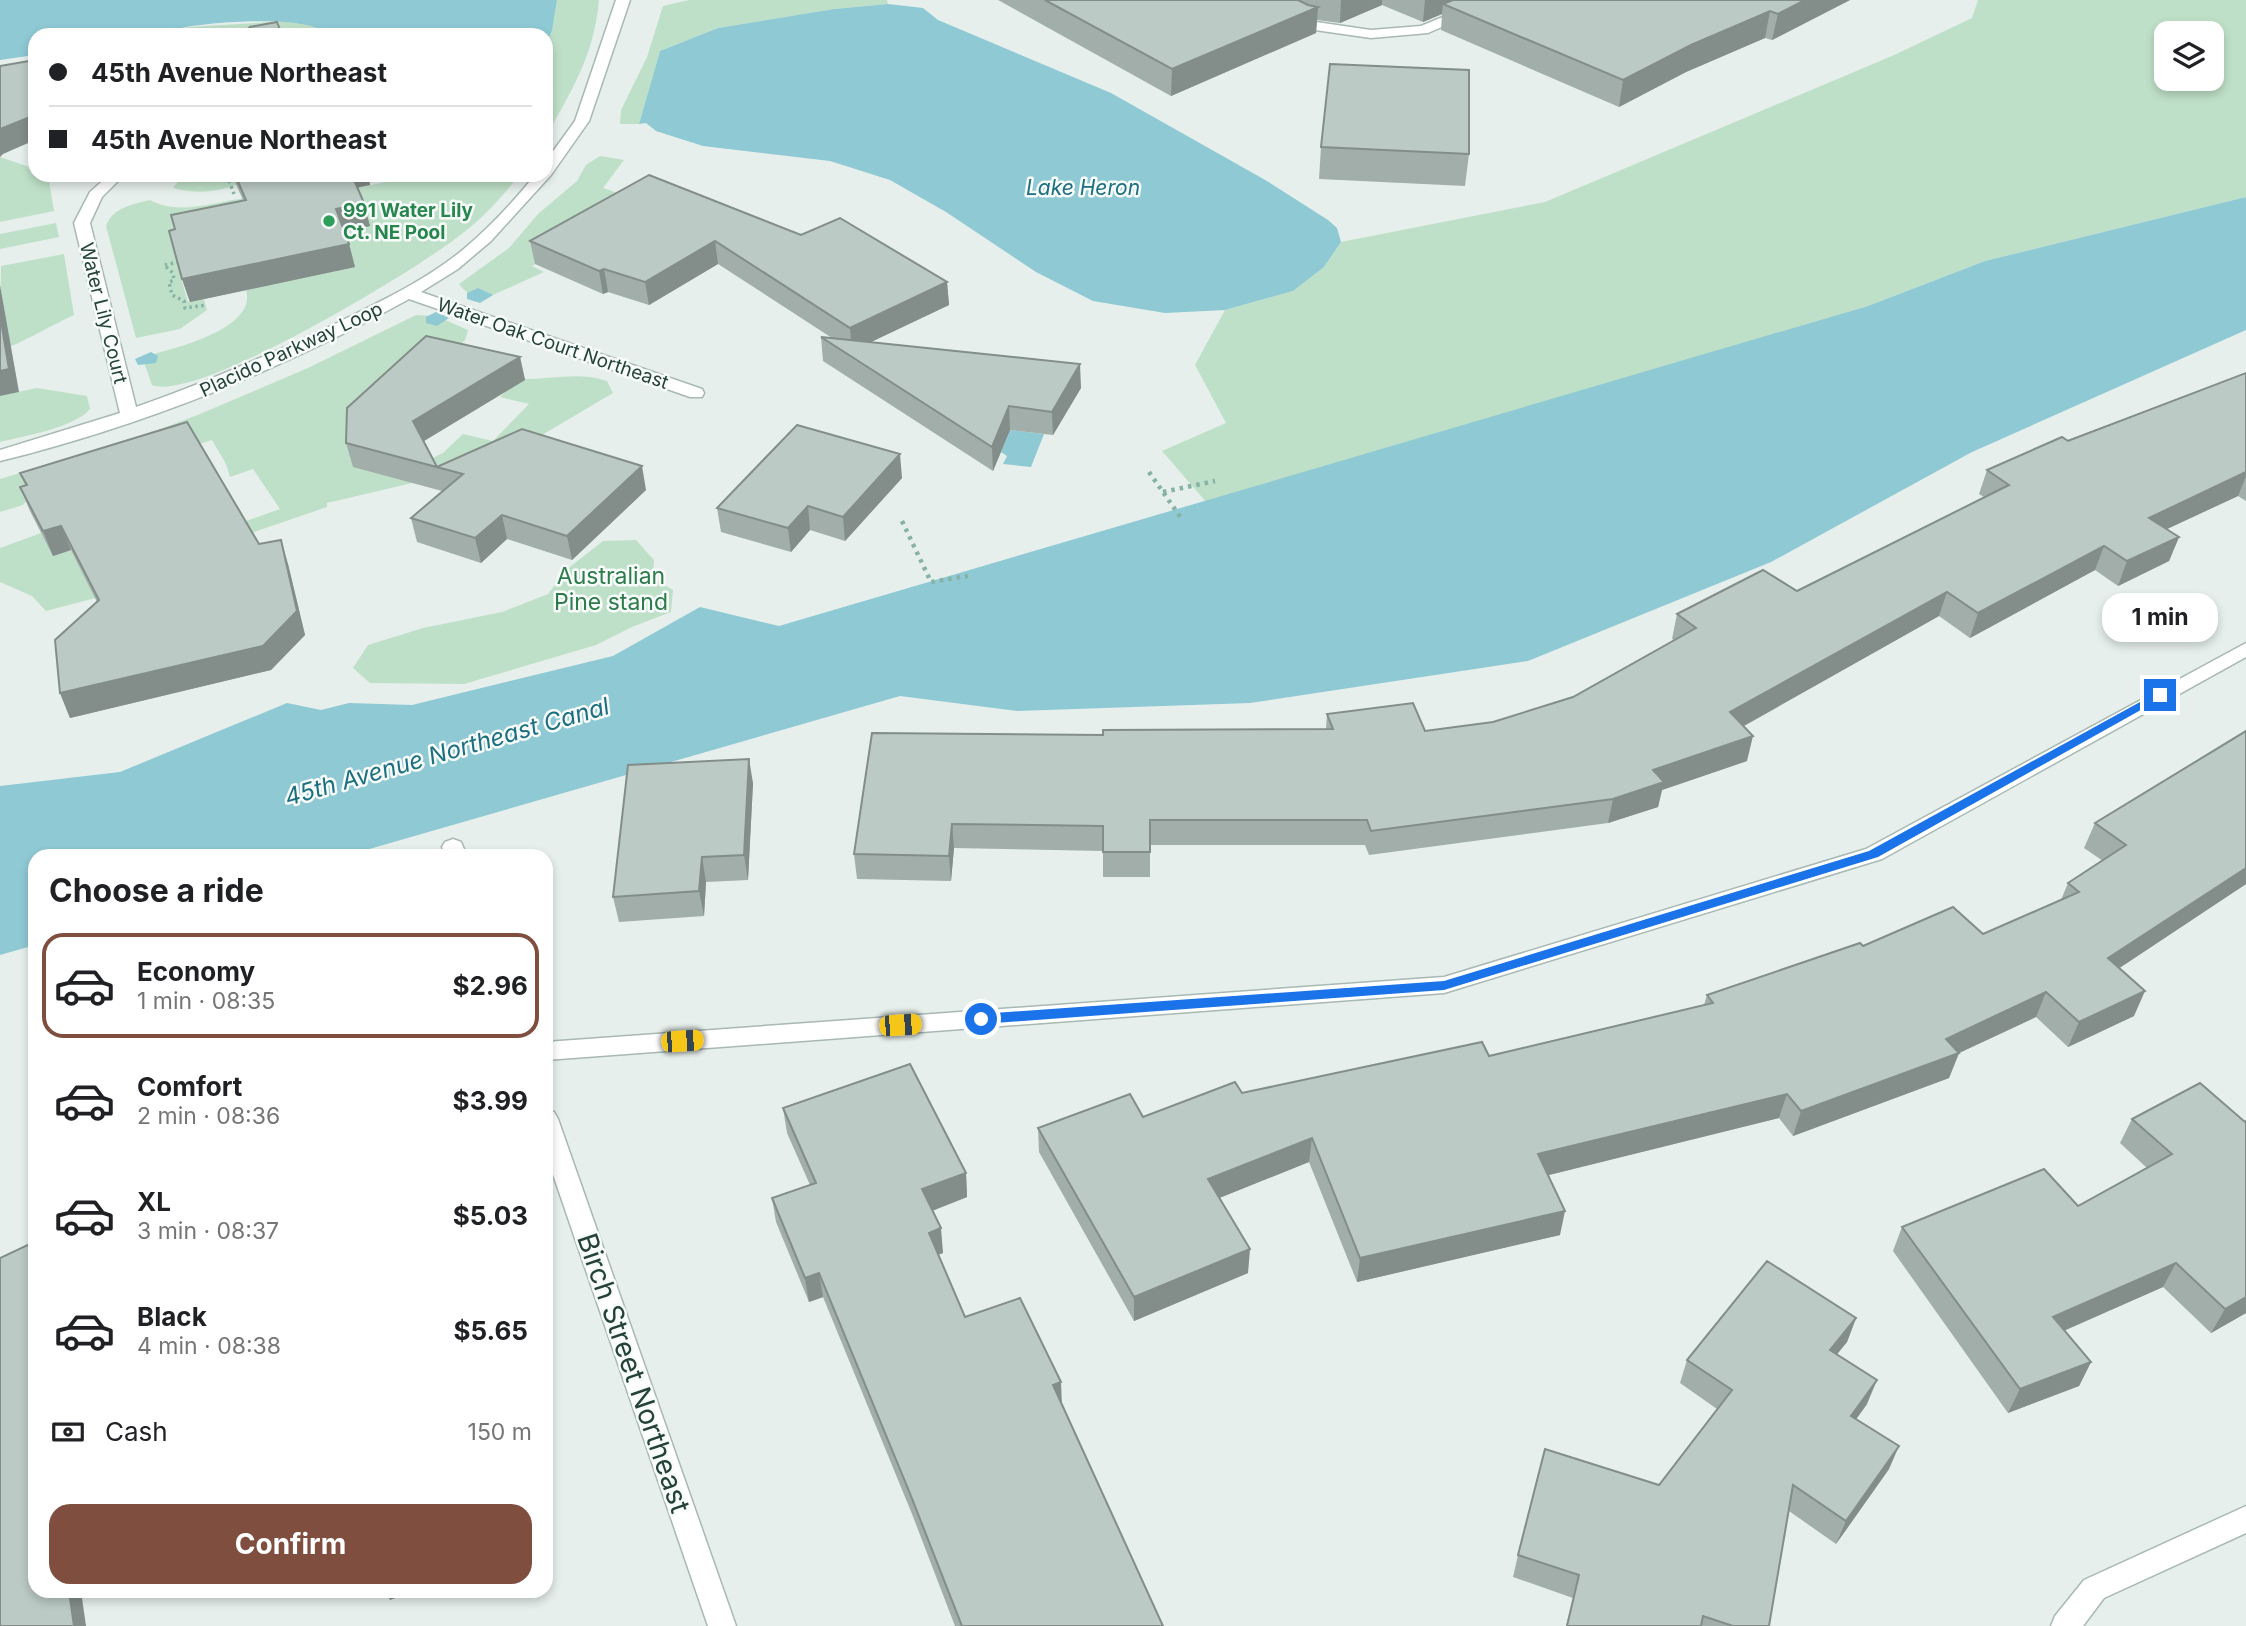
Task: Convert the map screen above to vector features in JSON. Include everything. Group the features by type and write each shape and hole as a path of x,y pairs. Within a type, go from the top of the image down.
{"street":[{"name":"Placido Parkway Loop","path":"553,162 583,121 623,0"},
{"path":"1258,0 1313,26 1371,34 1423,30 1496,0"},
{"name":"Water Lily Court","path":"110,182 95,195 82,223 130,417"},
{"name":"Placido Parkway Loop","path":"0,456 130,417 281,356 410,294 485,240 537,182"},
{"name":"Water Oak Court Northeast","path":"410,294 696,393"},
{"path":"553,1050 1444,985 1874,854 2241,656"},
{"name":"Birch Street Northeast","path":"553,1139 722,1626"},
{"path":"2065,1626 2094,1589 2246,1519"}],"path":[{"path":"230,182 234,194"},
{"path":"178,262 164,265 173,273 174,280 169,282 172,295 184,301 185,308 207,305"},
{"path":"1149,472 1181,518"},
{"path":"1163,492 1215,481"},
{"path":"902,521 931,582 968,576"}],"green space":[{"path":"557,0 599,0 587,55 553,124 553,28"},
{"path":"689,0 887,0 888,4 834,9 718,28 660,51 639,124 620,124 621,110 647,57 663,6"},
{"path":"1978,0 2246,0 2246,197 1985,261 1868,306 1207,503 1162,451 1226,423 1195,365 1225,310 1293,291 1324,267 1341,242 1545,202 1892,56 1972,18"},
{"path":"287,21 304,22 320,28 184,28"},
{"path":"600,156 624,160 603,188 645,202 532,266 544,272 482,300 461,287 459,284 509,248 538,214 577,181 586,165"},
{"path":"0,157 28,167 28,182 49,182 54,211 0,222"},
{"path":"178,182 241,182 204,192 173,188"},
{"path":"386,182 514,182 490,209 464,232 396,278 304,331 212,374 176,385 152,385 142,357 190,343 225,327 239,316 246,304 246,290 355,267 195,272 180,275 188,302 204,299 207,310 180,329 136,338 106,226 113,215 124,208 150,200 161,205 185,207 245,198 287,200 333,194"},
{"path":"56,223 59,237 0,249 0,234"},
{"path":"64,254 74,315 14,345 0,341 1,266"},
{"path":"416,315 436,316 468,330 465,340 442,362 392,477 443,453 463,434 493,441 529,404 500,397 518,379 574,376 596,378 607,381 613,393 515,451 408,484 327,503 327,507 196,552 103,596 46,611 32,596 0,582 0,548 41,533 53,555 71,550 86,578 280,509 253,469 230,477 212,440 30,497 23,505 0,512 0,479 145,435 200,414 308,368"},
{"path":"37,388 87,396 90,409 83,416 61,426 0,442 0,396"},
{"name":"Australian Pine stand","path":"636,540 654,560 653,578 673,590 671,612 596,645 464,684 370,683 353,668 368,645 423,628 502,612 548,594 566,570 603,541"}],"water":[{"path":"0,0 557,0 552,28 319,28 261,21 182,28 28,28 28,56 0,60"},
{"name":"Lake Heron","path":"888,4 923,8 938,20 1111,93 1267,181 1328,220 1337,228 1341,242 1324,267 1293,291 1225,310 1165,313 1093,301 1036,272 946,212 890,180 830,161 703,146 656,131 646,123 639,124 660,51 718,28 834,9"},
{"name":"45th Avenue Northeast Canal","path":"2246,197 2246,330 1972,452 1771,562 1528,661 1250,703 1017,711 900,696 369,849 28,849 28,947 0,955 0,786 120,772 287,703 321,710 349,703 412,705 613,656 700,607 779,626 1868,306 1985,261"},
{"path":"1010,430 1044,434 1031,467 1003,464 1007,456 1001,452"}],"building":[{"path":"1045,0 1298,0 1318,7 1172,69"},
{"path":"1453,0 1805,0 1778,14 1770,11 1691,45 1623,80 1443,4"},
{"path":"277,22 279,28 249,28"},
{"path":"28,61 28,118 0,129 0,66"},
{"path":"1330,64 1469,70 1469,154 1321,147"},
{"path":"649,175 801,235 840,218 947,282 850,328 715,241 645,282 604,269 599,271 530,241"},
{"path":"238,182 355,182 364,203 336,209 349,244 182,279 169,231 175,229 171,215 246,200"},
{"path":"0,315 9,369 0,371"},
{"path":"426,336 520,357 413,421 437,467 522,429 642,466 567,536 502,515 475,538 411,518 463,474 346,443 347,408"},
{"path":"821,337 1080,364 1052,412 1009,406 992,447"},
{"path":"2246,373 2246,472 2149,518 2179,537 2127,561 2104,546 1978,613 1947,592 1730,712 1753,736 1653,770 1664,782 1613,799 1371,831 1367,820 1150,820 1150,852 1103,852 1103,826 952,824 949,856 854,854 872,733 1103,735 1103,730 1333,729 1327,714 1413,703 1425,731 1493,722 1573,697 1696,628 1677,614 1763,570 1797,591 2009,485 1987,470 2062,437 2068,441"},
{"path":"187,422 259,544 281,540 297,611 263,646 60,693 55,640 99,600 61,526 43,531 20,487 27,485 20,473"},
{"path":"797,425 900,454 843,517 808,506 788,528 717,508"},
{"path":"2246,731 2246,868 2108,958 2145,991 2079,1022 2046,992 1946,1039 1959,1053 1801,1111 1787,1094 1538,1154 1565,1211 1360,1258 1312,1138 1208,1179 1250,1249 1134,1297 1038,1128 1130,1094 1143,1117 1235,1082 1242,1093 1482,1042 1489,1056 1713,1003 1707,995 1860,943 1863,946 1953,907 1983,934 2079,892 2068,883 2126,845 2095,823"},
{"path":"749,759 744,855 702,857 699,891 613,897 628,765"},
{"path":"910,1064 966,1173 922,1189 941,1228 929,1233 965,1317 1020,1298 1061,1382 1053,1385 1163,1626 962,1626 819,1273 805,1278 772,1198 816,1183 783,1108"},
{"path":"2200,1083 2246,1121 2246,1297 2225,1309 2176,1263 2053,1317 2091,1362 2020,1389 1902,1227 2044,1169 2078,1206 2172,1154 2132,1119"},
{"path":"28,1245 28,1598 70,1598 74,1626 0,1626 0,1258"},
{"path":"1767,1261 1856,1318 1830,1350 1877,1380 1851,1416 1899,1446 1846,1521 1793,1485 1769,1626 1733,1626 1703,1616 1701,1626 1567,1626 1579,1575 1518,1555 1545,1449 1659,1485 1732,1390 1687,1360"}],"waterway":[{"path":"478,292 486,295 480,299 472,296 478,292"},
{"path":"436,316 442,318 437,322 431,320 436,316"},
{"path":"151,356 151,360 143,362 142,359 151,356"}],"place":[{"name":"991 Water Lily Ct. NE Pool","path":"329,221"}],"route":[{"path":"981,1019 1444,985 1874,854 2160,695"}]}
